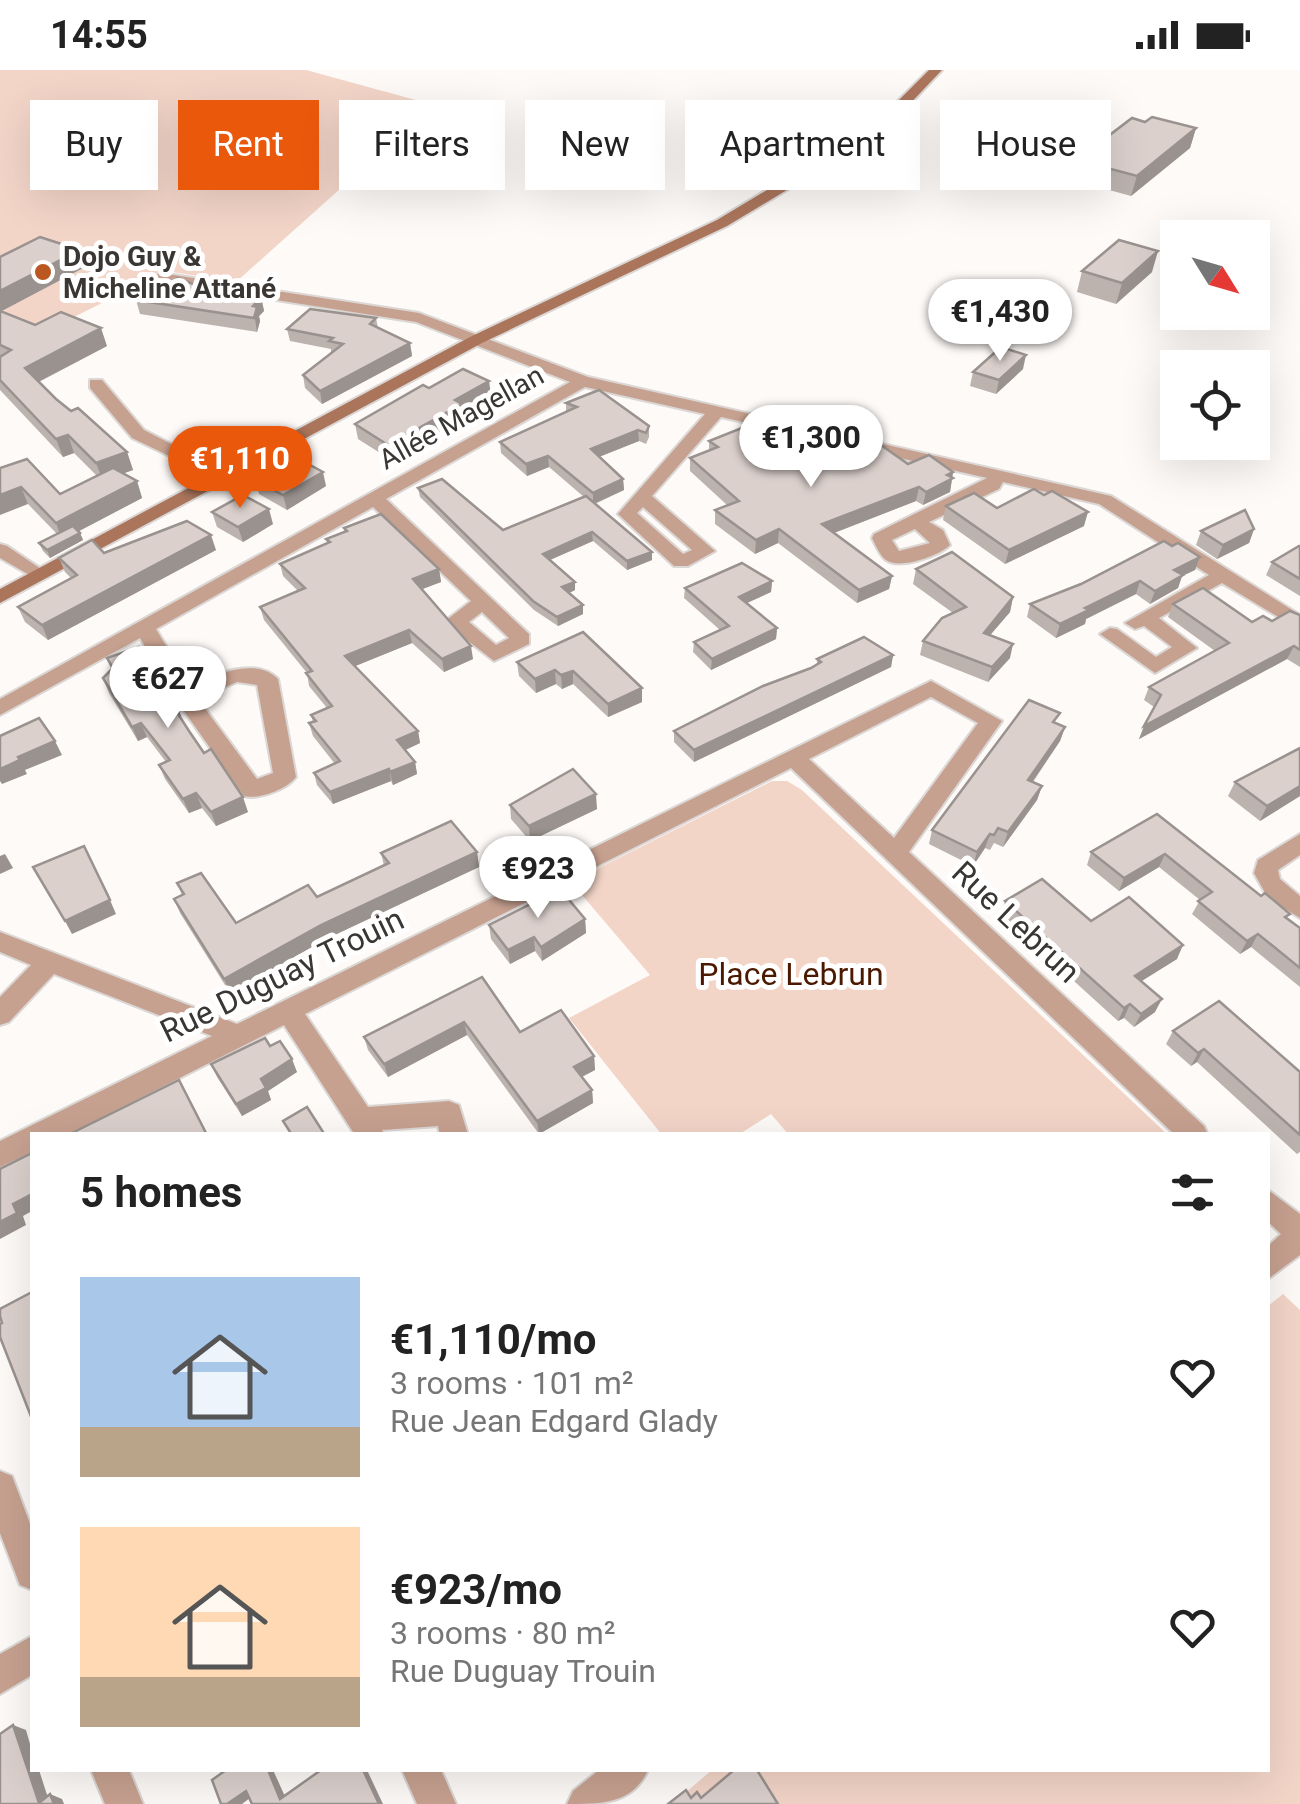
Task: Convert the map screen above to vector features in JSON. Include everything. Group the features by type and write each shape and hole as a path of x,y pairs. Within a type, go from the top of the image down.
{"street":[{"path":"0,597 476,340 673,249 822,165 878,128 936,70"},
{"path":"161,278 419,318 583,381 1105,500 1300,624"},
{"name":"Allée Magellan","path":"0,708 583,381"},
{"path":"96,384 138,434 222,476"},
{"path":"644,499 717,411"},
{"path":"914,521 993,485 998,475"},
{"path":"373,496 483,602"},
{"path":"0,550 40,575"},
{"path":"1146,618 1187,648 1155,666 1106,637 1223,575"},
{"path":"144,627 185,696 252,790 286,777 267,679 235,675 185,696"},
{"name":"Rue Duguay Trouin","path":"46,1132 238,1035 290,1013 931,688 990,721 894,855"},
{"name":"Rue Lebrun","path":"793,757 1191,1132"},
{"path":"1300,843 1266,866 1265,876 1272,887 1300,909"},
{"path":"0,942 238,1035"},
{"path":"0,1014 50,961"},
{"path":"290,1013 368,1127 449,1112 453,1132"},
{"path":"0,1155 30,1140"},
{"path":"1270,1205 1300,1235 1270,1263"},
{"path":"0,1488 30,1568"},
{"path":"0,1676 30,1655"},
{"path":"111,1772 124,1804"},
{"path":"422,1772 437,1804"},
{"path":"586,1804 626,1772"}],"green space":[{"path":"0,70 306,70 416,100 339,100 339,190 236,282 166,271 0,354"},
{"name":"Place Lebrun","path":"772,781 787,781 802,790 1165,1132 786,1132 771,1114 743,1132 660,1132 569,1018 650,975 571,882"},
{"path":"1283,1294 1300,1310 1300,1804 672,1804 710,1772 1270,1772 1270,1304"}],"building":[{"path":"1152,117 1196,128 1137,176 1111,169 1111,134 1132,118 1145,122"},
{"path":"40,237 80,250 0,291 0,257"},
{"path":"1119,240 1158,251 1122,283 1082,271"},
{"path":"177,278 212,291 216,287 255,293 261,297 253,306 257,307 254,318 136,300"},
{"path":"310,309 376,318 370,324 410,343 320,391 303,375 343,344 329,341 333,338 287,329"},
{"path":"0,311 35,325 61,312 101,328 25,368 56,399 71,411 78,408 127,452 96,463 68,435 56,439 0,380 0,357 11,350 0,345"},
{"path":"1001,347 1026,355 999,380 973,372"},
{"path":"463,369 489,381 455,400 462,404 388,445 355,424 423,385 429,388"},
{"path":"599,390 649,426 646,433 638,430 591,449 623,479 593,493 548,456 526,464 500,442 577,407 566,403"},
{"path":"762,420 818,456 861,439 878,443 908,464 929,455 953,472 947,475 953,478 926,492 919,487 822,524 892,576 859,590 779,529 756,540 715,510 739,501 690,458 718,447 709,441"},
{"path":"297,458 323,472 283,495 255,480"},
{"path":"27,459 60,494 113,468 137,481 56,523 21,487 0,495 0,468"},
{"path":"442,479 503,530 586,496 652,552 627,561 592,532 543,554 575,582 562,587 583,605 557,617 533,601 418,488"},
{"path":"1034,489 1044,495 1052,491 1088,512 1009,550 946,506 974,493 997,508"},
{"path":"243,495 269,509 238,527 212,512"},
{"path":"1245,510 1254,529 1223,545 1201,531"},
{"path":"381,514 439,569 413,579 471,646 442,659 409,630 345,656 418,731 397,740 415,762 330,792 314,773 340,761 309,723 316,721 311,715 332,706 306,673 312,671 260,607 305,588 280,564 330,542 326,539 347,531 344,528"},
{"path":"187,521 211,535 42,625 18,607 77,575 59,558 92,540 104,553"},
{"path":"73,526 80,533 47,550 39,543"},
{"path":"1164,541 1172,546 1178,543 1200,557 1174,570 1183,575 1155,591 1140,581 1060,624 1030,604 1081,584"},
{"path":"1300,546 1300,579 1272,562"},
{"path":"952,552 1013,597 984,633 1013,644 992,667 923,641 942,618 966,607 916,569"},
{"path":"742,563 772,581 739,597 777,628 712,659 694,642 729,626 685,588"},
{"path":"1203,588 1252,622 1263,616 1272,621 1290,611 1300,615 1300,650 1294,646 1144,726 1161,695 1149,687 1229,643 1173,604"},
{"path":"583,632 642,688 608,704 573,671 561,675 555,670 535,679 517,662"},
{"path":"864,637 893,655 694,750 674,731 763,686 811,668 821,662 817,659"},
{"path":"139,647 204,753 211,749 243,797 211,812 196,793 183,799 159,765 170,760 141,723 132,727 103,678 113,668 107,658"},
{"path":"1029,700 1060,713 1053,722 1065,727 1028,780 1042,786 1008,832 998,828 977,852 932,830"},
{"path":"39,718 55,741 0,769 0,736"},
{"path":"1300,748 1300,786 1267,806 1235,782"},
{"path":"573,769 596,794 529,826 510,805"},
{"path":"1157,814 1261,896 1265,893 1290,914 1285,917 1300,928 1300,968 1258,934 1247,941 1198,901 1212,892 1165,854 1124,878 1091,852"},
{"path":"451,821 477,852 321,925 224,979 174,899 184,894 177,883 201,873 236,923 308,885 317,897 389,863 381,853"},
{"path":"84,846 110,900 65,921 33,867"},
{"path":"1042,879 1091,921 1129,897 1183,945 1135,976 1162,999 1141,1014 1130,1004 1124,1008 1005,901"},
{"path":"560,889 585,919 541,947 534,937 508,950 489,925"},
{"path":"482,977 520,1032 561,1010 594,1056 574,1067 592,1090 537,1121 464,1022 384,1064 364,1037"},
{"path":"1219,1001 1300,1072 1300,1135 1204,1049 1198,1053 1173,1031"},
{"path":"265,1038 270,1046 280,1041 292,1059 261,1079 266,1088 236,1104 211,1064"},
{"path":"179,1080 205,1132 74,1132"},
{"path":"307,1107 323,1132 290,1132 283,1121"},
{"path":"30,1154 30,1195 13,1204 17,1213 0,1222 0,1169"},
{"path":"30,1293 30,1414 0,1337 0,1309"},
{"path":"13,1725 39,1803 50,1794 54,1804 0,1804 0,1734"},
{"path":"223,1772 269,1772 280,1799 318,1772 364,1772 379,1804 252,1804 246,1791 221,1804 212,1780"},
{"path":"732,1772 758,1772 778,1804 668,1804 686,1790 691,1798 697,1792 701,1798"}],"place":[{"name":"Dojo Guy & Micheline Attané","path":"43,272"}]}
